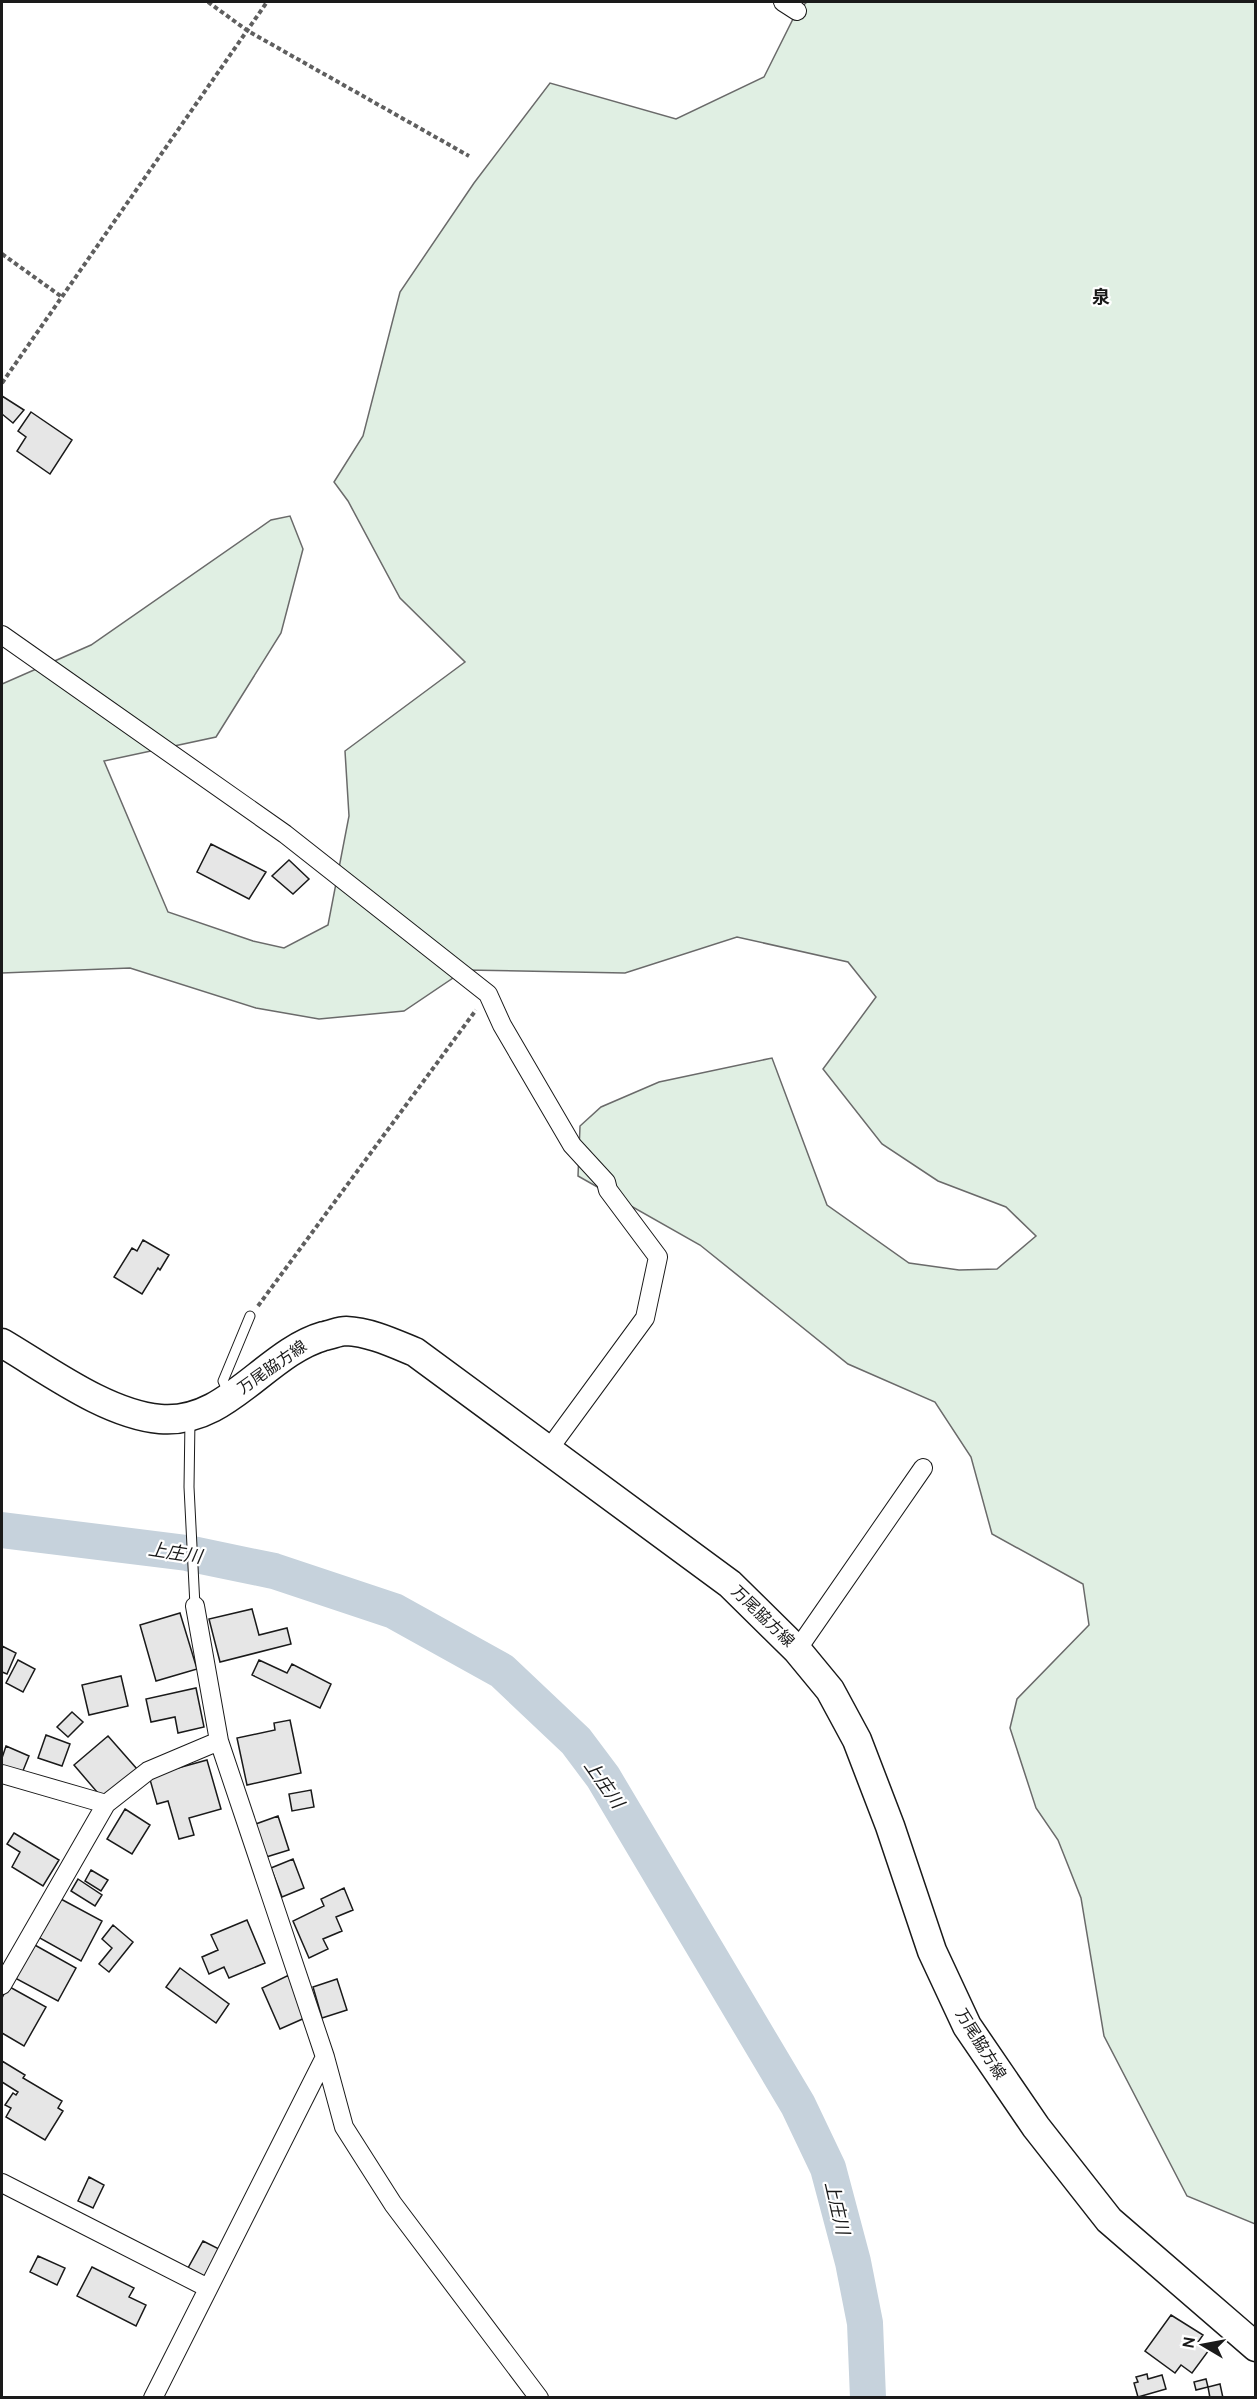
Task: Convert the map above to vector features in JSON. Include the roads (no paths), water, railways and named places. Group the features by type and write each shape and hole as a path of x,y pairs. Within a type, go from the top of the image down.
{"main road":[{"name":"万尾脇方線","path":"2,1343 88,1394 134,1414 162,1419 190,1417 230,1397 280,1359 311,1340 344,1331 363,1333 415,1352 730,1584 797,1650 830,1690 857,1740 890,1826 932,1951 967,2026 1036,2127 1109,2220 1256,2347"}],"street":[{"path":"2,636 285,834 488,994 502,1025 572,1145 606,1182 608,1190 658,1257 645,1318 549,1449"},
{"path":"797,1650 923,1468"},
{"path":"195,1606 219,1740 325,2057 344,2127 393,2204 539,2397"},
{"path":"2,1985 106,1804 148,1771 219,1740"},
{"path":"2,1774 106,1804"},
{"path":"153,2397 325,2057"},
{"path":"2,2182 208,2288"}],"lane":[{"path":"230,1397 223,1381 250,1316"},
{"path":"190,1417 189,1487 195,1606"}],"waterway":[{"name":"上庄川","path":"2,1530 187,1553 274,1571 394,1611 502,1671 576,1741 603,1777 798,2105 828,2168 853,2262 865,2323 868,2398"}],"district":[{"name":"泉","path":"1101,297"}]}
